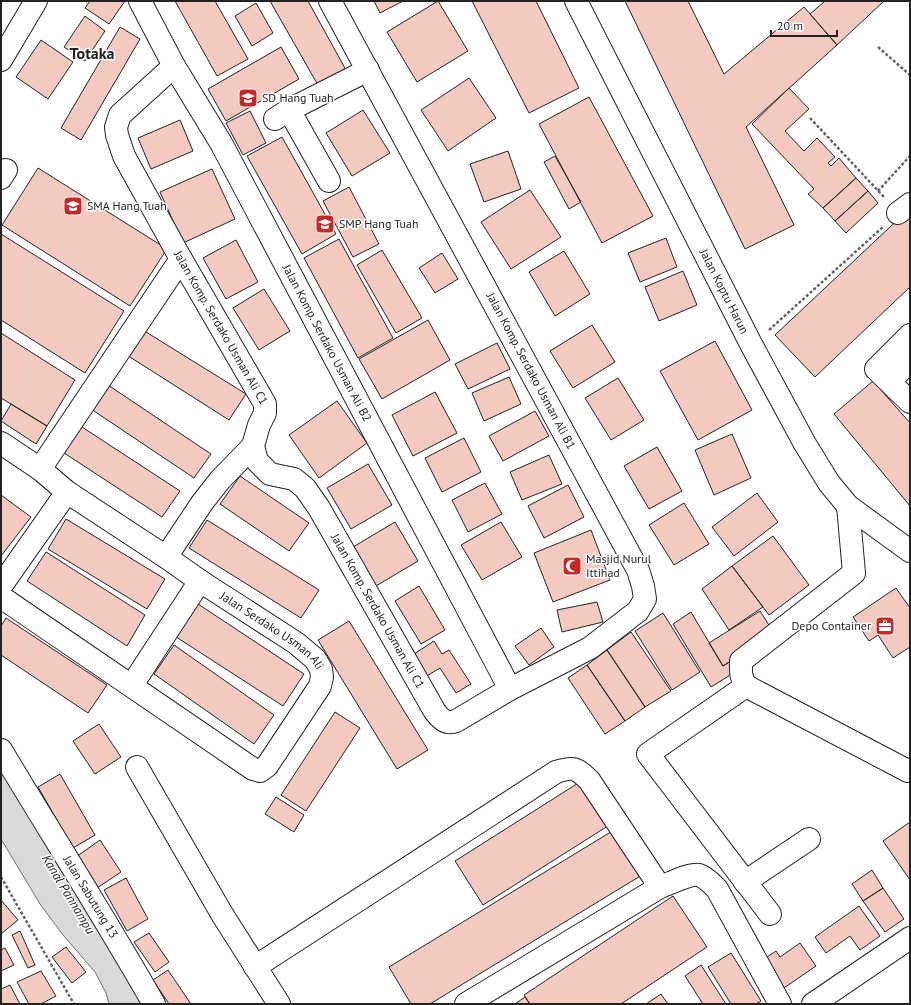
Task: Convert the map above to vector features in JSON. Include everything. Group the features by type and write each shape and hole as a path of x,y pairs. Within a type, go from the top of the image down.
{"street":[{"path":"1,60 36,1"},
{"name":"Jalan Komp. Serdako Usman Ali B2","path":"140,1 174,66 221,143 510,689"},
{"name":"Jalan Komp. Serdako Usman Ali B1","path":"330,1 638,570 643,586 645,598 638,611 617,628 590,648 510,689"},
{"name":"Jalan Koptu Harun","path":"576,1 752,346 804,444 829,483 848,506 910,551"},
{"name":"Jalan Komp. Serdako Usman Ali C1","path":"174,66 120,115 116,131 117,136 124,156 181,259 265,404 265,413 259,425 253,446 257,461 270,474 294,479 305,488 319,508 439,718 451,723 456,721 510,689"},
{"path":"329,181 282,114 368,70"},
{"path":"40,469 181,259"},
{"path":"883,375 910,335"},
{"path":"883,375 910,361"},
{"path":"883,375 910,402"},
{"name":"Jalan Serdako Usman Ali","path":"1,443 40,469 67,492 296,643 315,659 321,669 322,677 320,686 267,766 260,772 253,769 1,597"},
{"path":"166,557 202,503 220,480 253,446"},
{"path":"1,586 67,492"},
{"path":"848,506 854,572 741,661 742,680 746,686 908,771 910,770"},
{"path":"132,685 200,581"},
{"path":"746,686 648,754 770,914"},
{"name":"Jalan Sabutung 13","path":"1,750 38,813 111,929 154,1004"},
{"path":"136,767 222,914 279,1004"},
{"path":"256,966 556,772 569,768 576,769 589,780 660,888"},
{"path":"746,882 809,840"},
{"path":"466,1004 660,888 691,875 699,875 709,881 717,890 780,1004"},
{"path":"813,1004 910,938"}],"path":[{"path":"878,47 910,75"},
{"path":"752,346 904,209 878,191 810,118"},
{"path":"878,191 910,156"},
{"path":"1,877 74,1004"}],"water":[{"name":"Kanal Pannampu","path":"1,764 150,1004 109,1004 106,993 95,972 63,935 40,904 1,839"}],"building":[{"path":"90,1 125,1 109,24 85,8"},
{"path":"175,1 215,1 248,59 217,76"},
{"path":"270,1 308,1 346,70 319,87"},
{"path":"374,1 403,1 380,13"},
{"path":"438,1 468,51 417,82 387,32"},
{"path":"472,1 536,1 579,88 529,113"},
{"path":"625,1 688,1 724,74 804,7 837,45 746,127 794,225 745,249"},
{"path":"825,1 884,1 837,45 810,14"},
{"path":"256,3 273,33 252,46 235,16"},
{"path":"85,16 105,31 85,61 64,47"},
{"path":"120,27 140,39 81,140 61,128"},
{"path":"41,40 73,62 48,99 16,77"},
{"path":"281,47 299,79 226,121 208,89"},
{"path":"469,78 496,118 448,151 421,110"},
{"path":"789,88 809,109 785,131 804,151 817,138 835,157 828,163 831,166 839,158 856,178 823,208 808,194 814,189 752,124"},
{"path":"589,97 653,216 602,243 539,124"},
{"path":"363,110 390,153 352,176 326,133"},
{"path":"250,111 266,143 243,155 226,123"},
{"path":"180,120 193,151 151,169 138,138"},
{"path":"282,137 336,234 302,254 247,156"},
{"path":"508,151 521,189 484,202 470,164"},
{"path":"555,156 581,202 569,209 544,162"},
{"path":"38,168 167,249 130,306 2,225"},
{"path":"212,169 235,219 183,243 160,192"},
{"path":"856,178 868,191 835,221 823,208"},
{"path":"349,187 379,244 353,257 323,201"},
{"path":"530,190 561,237 511,269 481,222"},
{"path":"868,191 878,203 846,233 835,221"},
{"path":"907,211 910,214 910,287 815,377 775,335"},
{"path":"1,234 124,311 85,373 1,320"},
{"path":"666,238 677,267 640,282 628,253"},
{"path":"339,239 393,338 358,358 304,258"},
{"path":"236,240 258,282 226,299 203,258"},
{"path":"382,250 422,318 396,333 357,265"},
{"path":"564,251 590,294 555,316 529,272"},
{"path":"442,253 458,279 435,293 419,268"},
{"path":"683,271 697,305 659,321 645,287"},
{"path":"264,289 290,331 259,350 233,308"},
{"path":"428,320 450,360 382,399 359,359"},
{"path":"592,325 615,362 573,388 550,351"},
{"path":"138,327 246,394 229,420 122,352"},
{"path":"1,333 75,380 47,426 1,398"},
{"path":"715,341 752,410 698,440 660,371"},
{"path":"497,343 510,369 468,389 455,364"},
{"path":"509,377 521,404 484,421 472,393"},
{"path":"618,378 644,420 611,440 585,398"},
{"path":"873,381 910,423 910,506 834,414"},
{"path":"108,385 211,454 194,478 91,409"},
{"path":"435,392 457,433 413,456 392,415"},
{"path":"337,401 367,443 319,478 289,435"},
{"path":"11,404 47,426 36,444 1,421"},
{"path":"535,411 549,436 503,461 489,436"},
{"path":"79,425 180,491 162,517 61,451"},
{"path":"732,434 751,478 714,495 695,450"},
{"path":"464,438 481,472 442,492 425,458"},
{"path":"657,447 682,491 649,509 624,466"},
{"path":"549,455 562,484 522,500 510,472"},
{"path":"368,464 392,505 351,529 327,488"},
{"path":"240,476 309,523 289,551 220,504"},
{"path":"485,483 502,514 468,532 452,500"},
{"path":"568,485 584,517 544,538 528,506"},
{"path":"757,493 778,522 734,556 712,527"},
{"path":"1,495 31,517 1,556"},
{"path":"684,503 709,544 674,565 649,525"},
{"path":"66,519 165,579 147,609 48,549"},
{"path":"207,520 319,590 301,618 189,548"},
{"path":"395,522 418,561 376,586 353,547"},
{"path":"501,522 522,557 482,580 461,545"},
{"name":"Masjid Nurul Ittihad","path":"591,530 610,580 553,602 534,553"},
{"path":"773,536 809,585 769,615 732,566"},
{"path":"46,552 145,615 127,646 27,581"},
{"path":"732,566 763,607 729,630 702,589"},
{"path":"419,586 445,630 421,644 395,601"},
{"name":"Depo Container","path":"896,588 910,608 910,647 893,658 878,635 869,641 853,617"},
{"path":"195,602 304,674 283,706 173,635"},
{"path":"597,602 603,622 562,632 557,610"},
{"path":"760,611 774,633 723,666 709,643"},
{"path":"691,612 723,666 734,659 740,669 711,687 673,624"},
{"path":"663,613 700,672 672,690 635,631"},
{"path":"6,618 107,685 88,713 1,655 1,626"},
{"path":"349,621 428,750 397,769 318,640"},
{"path":"541,628 554,647 529,665 515,646"},
{"path":"631,632 671,691 645,707 607,650"},
{"path":"434,641 442,654 449,650 471,684 456,693 440,668 425,677 411,656"},
{"path":"174,645 274,715 254,744 154,674"},
{"path":"607,650 645,707 625,721 587,665"},
{"path":"587,665 625,721 605,734 568,678"},
{"path":"335,712 360,728 306,811 281,795"},
{"path":"99,724 121,757 95,774 73,741"},
{"path":"60,774 95,835 73,848 38,787"},
{"path":"583,780 611,824 483,905 455,861"},
{"path":"276,797 304,815 294,832 265,814"},
{"path":"910,822 910,880 883,841"},
{"path":"614,830 642,875 430,1004 411,1004 389,967"},
{"path":"100,840 121,872 97,888 76,857"},
{"path":"872,870 883,888 863,901 852,884"},
{"path":"126,878 148,919 127,931 104,890"},
{"path":"883,888 904,919 885,932 863,901"},
{"path":"673,896 707,947 621,1004 530,1004 524,995"},
{"path":"1,900 18,920 1,934"},
{"path":"859,906 880,936 860,950 850,936 826,953 815,937"},
{"path":"20,931 35,965 28,968 12,935"},
{"path":"149,933 169,962 155,972 134,942"},
{"path":"800,943 816,966 781,990 761,961 776,951 780,957"},
{"path":"66,947 86,972 72,983 52,957"},
{"path":"5,948 14,965 1,971 1,950"},
{"path":"731,953 761,1001 756,1004 731,1004 708,967"},
{"path":"701,965 726,1004 703,1004 685,976"},
{"path":"168,970 191,1004 169,1004 153,980"},
{"path":"41,971 56,996 41,1004 29,1004 17,982"},
{"path":"10,985 20,1004 1,1004 1,989"},
{"path":"661,994 668,1004 646,1004"},
{"path":"525,997 530,1004 515,1004"}],"place":[{"name":"SD Hang Tuah","path":"248,98"},
{"name":"SMA Hang Tuah","path":"73,206"},
{"name":"SMP Hang Tuah","path":"325,224"},
{"name":"Masjid Nurul Ittihad","path":"572,566"},
{"name":"Depo Container","path":"885,626"}],"district":[{"name":"Totaka","path":"92,53"}]}
